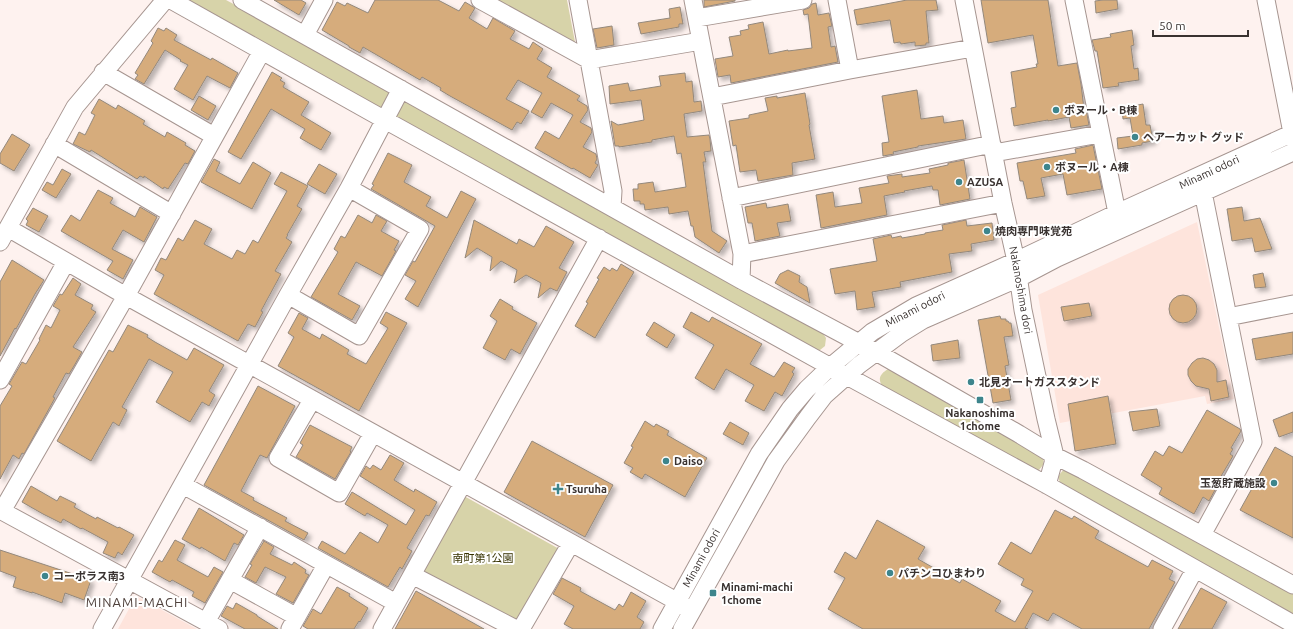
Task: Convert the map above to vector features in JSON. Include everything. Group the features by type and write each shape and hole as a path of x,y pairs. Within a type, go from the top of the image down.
{"street":[{"path":"165,0 75,107 4,235 66,262 373,434 693,610"},
{"path":"171,0 830,367 1047,485 1293,624"},
{"path":"242,0 741,280 876,352 1055,456 1293,585"},
{"path":"305,35 324,0"},
{"path":"480,0 590,60 701,41"},
{"path":"578,0 613,190 612,207"},
{"path":"693,0 742,254 741,280"},
{"path":"697,18 803,0"},
{"path":"837,0 850,70"},
{"name":"Nakanoshima dori","path":"964,0 1024,310 1055,456 1047,485"},
{"path":"1074,0 1117,214"},
{"path":"1266,0 1293,135"},
{"path":"712,97 973,48"},
{"path":"260,527 230,580 213,625 1,510 126,296 262,51"},
{"path":"103,72 214,136"},
{"path":"102,629 349,188 401,89"},
{"path":"731,198 993,149 1100,134"},
{"name":"Minami odori","path":"662,629 759,454 790,409 807,389 830,367 872,332 916,306 1017,270 1057,258 1293,135"},
{"path":"54,144 172,214"},
{"name":"Minami odori","path":"682,629 776,461 824,396 876,352 902,333 924,320 1117,214 1293,152"},
{"path":"1201,184 1253,442 1202,535"},
{"path":"288,295 359,336 420,229 349,188"},
{"path":"742,254 1003,203"},
{"path":"382,629 599,238"},
{"path":"0,380 66,262"},
{"path":"1228,317 1293,304"},
{"path":"312,400 278,458 339,493 373,434"},
{"path":"183,485 396,603"},
{"path":"521,629 571,543"},
{"path":"230,580 293,623 326,564"},
{"path":"1162,629 1195,569"},
{"path":"412,575 516,629"}],"shaded area":[{"path":"1197,222 1234,399 1207,404 1205,396 1060,423 1038,295"},
{"path":"136,596 197,629 118,629"}],"green space":[{"path":"186,0 226,0 387,87 391,92 382,108 378,109"},
{"path":"496,0 567,0 575,42"},
{"path":"405,102 413,102 822,332 826,338 825,346 820,350 813,352 396,119 399,110"},
{"path":"888,369 897,372 1044,458 1043,465 1039,470 1031,470 883,387 880,382 880,377"},
{"path":"1065,469 1293,592 1293,618 1063,486 1059,475"},
{"name":"南町第1公園","path":"464,496 561,550 517,626 421,576"}],"building":[{"path":"274,0 301,0 306,3 299,15"},
{"path":"375,0 438,0 459,11 465,2 475,8 469,18 487,29 493,18 515,31 510,39 529,49 533,42 543,49 537,59 552,68 547,77 580,96 577,100 587,106 588,110 580,122 591,128 592,132 583,147 596,154 597,159 595,163 598,165 590,178 535,148 545,131 559,139 573,115 551,103 542,118 531,112 542,93 518,80 506,99 529,111 521,124 517,122 512,130 450,96 440,90 441,88 422,77 420,80 363,47 360,53 322,30 337,2 345,6 347,3 368,13"},
{"path":"704,0 735,0 735,1 704,7"},
{"path":"907,0 936,0 938,10 926,11 929,43 926,43 926,45 915,46 915,42 901,44 900,42 894,43 890,20 857,25 854,10"},
{"path":"981,0 1048,0 1058,66 1077,63 1084,109 1086,109 1089,125 1071,128 1069,117 1014,126 1011,108 1016,107 1011,72 1037,67 1036,64 1038,64 1033,35 988,43"},
{"path":"1117,0 1118,9 1096,13 1095,1"},
{"path":"816,3 818,15 829,13 832,26 828,27 831,47 835,46 838,62 731,83 730,75 718,77 715,59 733,56 729,37 741,35 740,31 749,29 748,25 763,22 769,54 788,50 812,48 808,14 804,15 803,10"},
{"path":"680,7 683,24 679,24 679,27 641,34 638,23 670,18 669,9"},
{"path":"612,26 614,45 597,48 593,29"},
{"path":"158,28 164,31 166,28 177,35 174,40 211,60 212,58 238,73 230,88 207,76 193,100 174,89 188,65 165,50 144,84 135,79 138,75 135,73 153,43 151,41"},
{"path":"1132,30 1134,45 1131,46 1134,69 1138,68 1139,80 1118,83 1119,86 1103,88 1097,51 1095,51 1092,40 1111,37 1110,34"},
{"path":"272,72 282,78 280,80 285,83 283,87 309,102 301,115 331,133 321,150 300,138 305,129 271,109 241,159 228,152"},
{"path":"685,73 686,82 692,81 694,102 701,101 702,111 684,114 687,137 709,135 710,139 711,151 704,152 706,162 703,162 712,231 727,241 719,253 695,237 688,211 669,214 668,207 645,210 644,204 640,204 640,201 634,201 633,189 638,189 638,184 653,182 655,192 686,187 681,153 677,154 674,136 652,140 652,142 619,147 615,146 611,121 618,125 644,120 641,100 610,104 609,86 628,83 630,91 661,86 659,76"},
{"path":"917,90 921,119 943,116 944,123 963,120 966,139 918,146 883,156 882,143 889,142 882,96"},
{"path":"805,93 815,159 792,163 793,175 758,181 756,170 740,172 736,145 733,146 729,121 749,118 749,115 768,111 765,98 777,96 777,98"},
{"path":"199,96 216,106 208,120 191,110"},
{"path":"99,99 116,109 118,105 145,121 143,124 165,137 167,132 186,143 185,145 195,151 188,164 185,163 168,189 164,187 163,189 144,176 144,178 140,176 137,179 91,150 90,152 73,144 79,132 85,135 95,115 91,113"},
{"path":"1143,104 1146,125 1150,125 1153,141 1142,143 1142,145 1118,149 1117,138 1133,136 1130,118 1123,119 1122,108"},
{"path":"12,134 30,145 14,171 0,163 0,154"},
{"path":"1093,145 1102,189 1067,195 1063,174 1041,178 1045,196 1027,199 1023,181 1020,181 1017,163 1076,153 1075,149"},
{"path":"388,153 412,165 404,182 431,197 426,206 447,218 461,191 476,199 418,307 405,299 416,281 405,275 413,261 415,262 435,226 371,189 374,185 372,184"},
{"path":"214,159 220,162 216,171 240,184 253,162 271,173 252,209 201,182"},
{"path":"964,160 970,199 940,205 938,190 933,190 932,186 904,191 905,192 884,196 887,215 821,228 816,195 833,192 835,207 862,203 859,188 889,183 887,176 902,174 902,177 930,173 929,169"},
{"path":"319,164 337,174 325,194 307,184"},
{"path":"62,169 71,174 56,198 42,190 47,182 53,185"},
{"path":"281,172 308,186 297,206 302,209 286,238 292,242 275,271 281,274 261,311 263,312 255,327 248,324 238,341 154,294 164,275 155,270 161,258 166,260 178,238 183,241 195,220 212,229 204,244 232,259 237,250 245,254 253,240 258,243 287,191 274,184"},
{"path":"98,190 113,198 110,203 135,217 140,207 157,217 144,242 123,230 112,249 133,260 123,279 107,270 113,261 61,231 71,215 80,221"},
{"path":"766,203 767,208 788,204 791,221 777,223 780,236 755,241 752,223 748,223 745,207"},
{"path":"1242,207 1244,221 1260,218 1272,249 1255,252 1252,238 1232,241 1227,209"},
{"path":"33,208 48,216 39,232 26,225 28,221 26,219"},
{"path":"358,215 372,223 376,215 387,221 381,231 399,241 394,250 396,251 382,276 356,262 338,294 360,306 352,320 311,297 338,252 334,249 341,236 345,238"},
{"path":"474,220 517,244 519,239 534,247 546,226 574,242 559,268 567,272 557,291 550,288 538,298 541,283 526,275 514,283 517,270 501,261 490,271 492,257 477,248 465,258"},
{"path":"966,220 967,226 992,223 994,240 971,244 972,251 949,254 952,272 900,282 901,287 872,292 875,307 857,310 855,291 835,294 830,269 877,261 873,239 891,235 892,238 901,236 902,238 925,234 943,230 942,225"},
{"path":"12,260 44,280 0,356 0,282"},
{"path":"621,264 634,272 595,338 575,326 588,303 586,302 604,267 610,271 612,268 617,271"},
{"path":"788,270 800,276 799,282 807,287 810,303 775,283 780,274"},
{"path":"1263,273 1266,287 1255,288 1253,275"},
{"path":"73,278 81,284 75,295 93,305 91,309 96,312 73,347 82,352 69,374 66,373 53,397 55,398 24,454 22,453 19,459 13,455 0,479 0,406 12,386 9,384 22,362 26,364 40,340 39,339 46,325 51,328 60,310 53,306 60,294 62,295"},
{"path":"1183,295 1189,296 1193,299 1196,303 1196,315 1193,319 1189,322 1183,323 1177,322 1173,319 1170,315 1169,309 1170,303 1173,299 1177,296"},
{"path":"500,299 513,307 512,309 537,323 520,354 511,349 505,360 483,348 497,321 490,316"},
{"path":"1089,303 1092,316 1064,321 1061,307"},
{"path":"386,312 407,323 359,411 278,366 294,337 288,333 299,313 308,318 302,329 320,339 322,334 349,350 347,354 366,364 388,328 380,323"},
{"path":"691,312 709,322 712,317 762,344 750,364 774,377 784,362 795,368 792,372 794,374 782,396 775,392 764,411 745,401 754,385 726,369 714,390 695,378 714,345 683,327"},
{"path":"1000,316 1001,319 1006,319 1006,321 1011,323 1013,336 1004,337 1009,365 1005,366 1011,400 993,403 978,320"},
{"path":"654,322 675,335 667,348 646,335"},
{"path":"128,325 148,335 147,337 187,360 194,348 224,365 209,391 215,395 209,406 202,402 190,422 156,402 173,372 149,359 122,407 127,410 119,426 113,422 91,461 57,441 109,350 113,352"},
{"path":"1293,332 1293,354 1256,360 1252,339"},
{"path":"958,340 960,358 933,361 931,345"},
{"path":"1203,358 1214,364 1217,370 1217,382 1226,380 1229,397 1211,401 1209,389 1196,386 1191,381 1188,375 1188,369 1197,359"},
{"path":"258,386 295,406 267,458 260,455 241,491 254,498 253,500 287,518 285,521 308,533 304,540 204,485"},
{"path":"1108,396 1116,444 1075,451 1068,404"},
{"path":"1157,409 1160,426 1133,431 1129,412"},
{"path":"1207,410 1241,431 1231,448 1233,449 1230,454 1233,456 1209,501 1203,497 1194,514 1159,494 1162,488 1141,475 1155,451 1163,456 1169,446 1182,453"},
{"path":"1293,412 1293,432 1279,437 1273,420"},
{"name":"Daiso","path":"645,421 654,427 656,424 669,431 667,435 707,458 685,497 645,474 642,479 630,472 633,468 624,463 633,447 631,446"},
{"path":"730,422 749,433 743,445 723,434"},
{"path":"310,425 352,447 351,452 335,479 296,457 303,445 300,443"},
{"name":"Tsuruha","path":"532,441 613,485 585,537 504,492"},
{"name":"玉葱貯蔵施設","path":"1275,447 1293,457 1293,538 1240,510"},
{"path":"390,455 404,463 394,480 414,492 415,489 437,502 429,516 426,515 407,548 412,551 402,569 400,567 388,587 318,548 322,541 345,554 360,532 378,543 388,525 367,513 365,516 345,504 352,492 406,525 415,510 360,476 366,466 370,469 373,465 381,470"},
{"path":"31,486 57,501 60,496 76,504 74,507 96,519 97,517 134,535 122,555 118,552 115,558 103,553 108,542 63,519 61,523 22,502"},
{"path":"199,508 244,535 238,545 234,543 225,561 201,547 200,549 182,539"},
{"path":"1055,510 1072,519 1074,516 1099,531 1095,538 1148,567 1152,560 1173,571 1169,579 1175,582 1149,629 1082,629 1053,613 1048,621 1033,613 1025,628 1028,629 863,629 828,609 845,578 834,572 845,552 856,559 877,520 925,547 918,559 960,583 962,579 1001,601 995,611 1015,622 1033,591 1021,585 1024,579 998,564 1011,542 1031,554"},
{"path":"175,540 185,545 177,560 208,577 214,567 223,572 205,603 192,596 194,592 172,580 170,582 152,572 159,560 162,562"},
{"path":"264,541 274,547 270,554 292,565 294,562 306,570 305,573 309,575 293,603 276,594 286,577 265,567 256,583 245,577 252,565 250,564"},
{"name":"コーポラス南3","path":"0,550 91,580 84,600 65,593 62,603 13,587 16,577 0,571"},
{"path":"562,578 581,588 580,591 615,610 619,604 623,607 631,592 646,601 637,617 644,622 640,629 573,629 564,624 574,606 553,594"},
{"path":"337,587 350,594 349,596 368,608 354,629 308,629 303,626 313,609 321,614"},
{"path":"1201,588 1227,602 1212,629 1178,629"},
{"path":"416,591 484,629 395,629"},
{"path":"236,603 278,629 245,629 221,616 227,606 233,609"}],"place":[{"name":"ボヌール・B棟","path":"1056,110"},
{"name":"ヘアーカット グッド","path":"1135,137"},
{"name":"ボヌール・A棟","path":"1047,167"},
{"name":"AZUSA","path":"959,182"},
{"name":"焼肉専門味覚苑","path":"987,231"},
{"name":"北見オートガススタンド","path":"971,382"},
{"name":"Nakanoshima 1chome","path":"980,400"},
{"name":"Daiso","path":"666,461"},
{"name":"玉葱貯蔵施設","path":"1274,483"},
{"name":"Tsuruha","path":"558,489"},
{"name":"パチンコひまわり","path":"890,573"},
{"name":"コーポラス南3","path":"45,576"},
{"name":"Minami-machi 1chome","path":"713,593"}],"district":[{"name":"MINAMI-MACHI","path":"137,602"}]}
